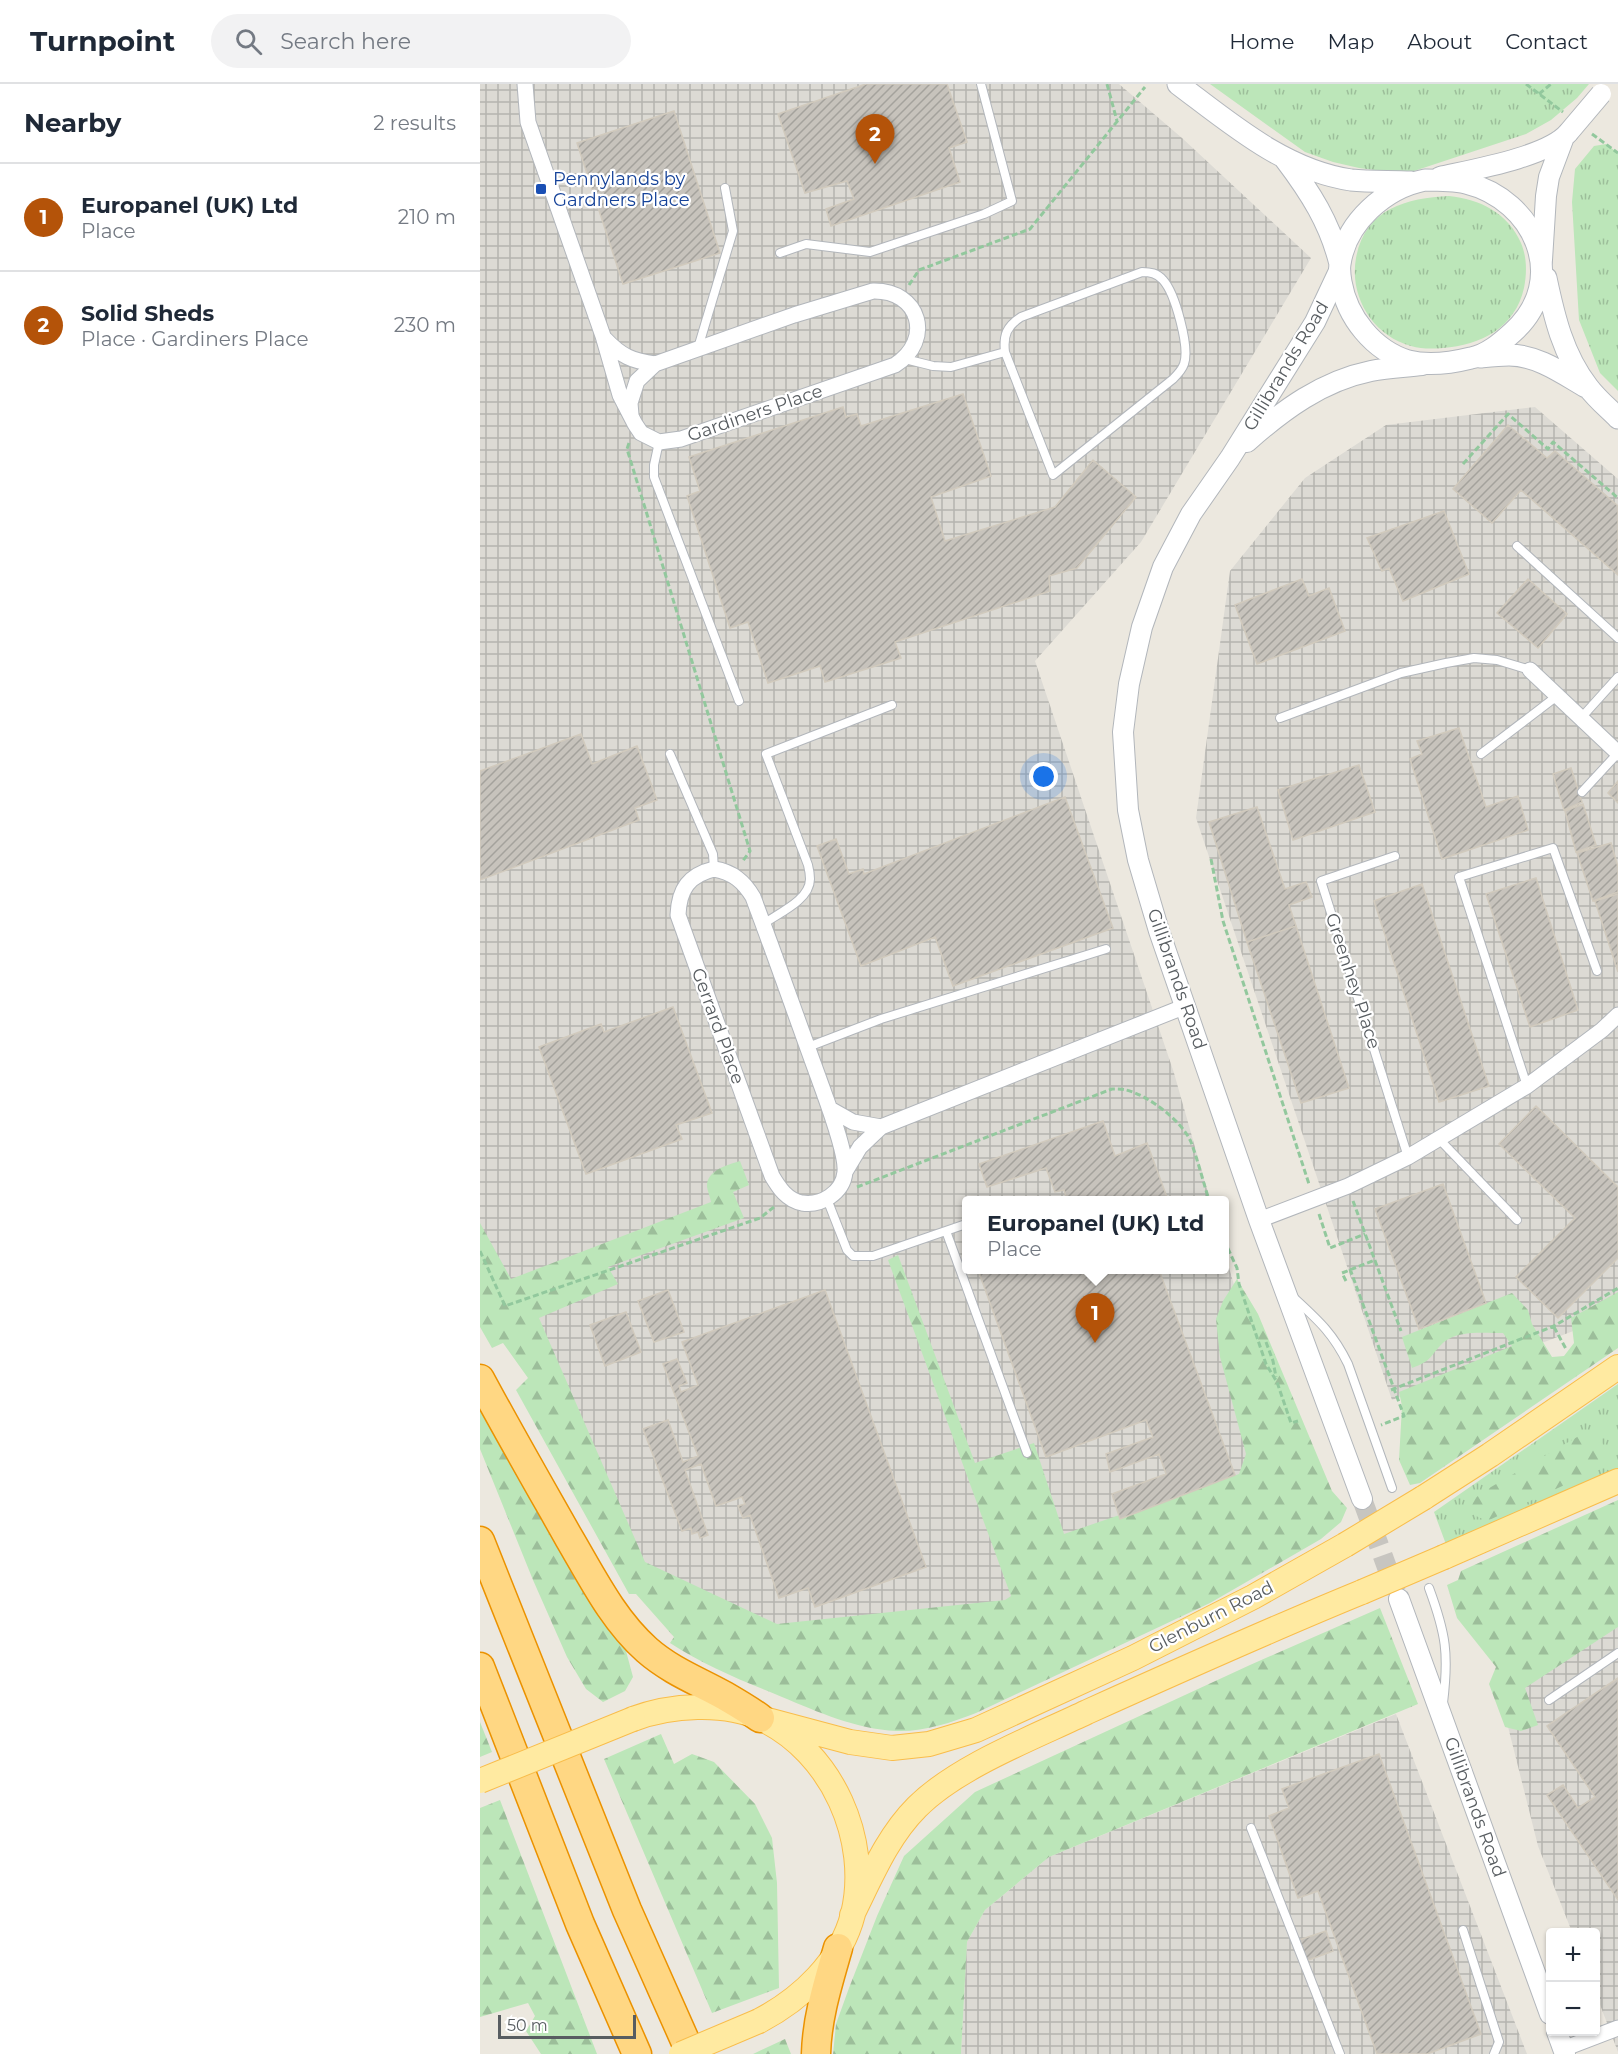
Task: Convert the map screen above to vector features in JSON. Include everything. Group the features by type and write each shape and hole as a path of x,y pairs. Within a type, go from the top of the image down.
{"highway":[{"path":"480,1379 512,1440 598,1588 614,1613 633,1636 658,1659 679,1673 725,1695 762,1718"},
{"path":"480,1541 627,1910 691,2054"},
{"path":"480,1667 580,1924 637,2054"},
{"path":"816,2054 823,1999 838,1948"}],"main road":[{"path":"1178,84 1237,128 1284,158 1315,171 1353,180 1447,180 1467,183 1506,202 1520,216 1533,235 1543,262 1554,316 1572,363 1589,388 1618,418"},
{"path":"1284,158 1318,205 1329,228 1350,312 1375,342 1391,354 1409,361 1431,364 1509,355 1527,357 1542,362 1589,388"},
{"path":"1339,267 1345,245 1367,212 1395,190 1420,181"},
{"path":"1473,358 1491,350 1525,320 1538,299 1543,262"},
{"name":"Glenburn Road","path":"480,1781 633,1719 665,1709 695,1707 724,1709 850,1742 892,1748 929,1744 976,1730 1072,1686 1253,1597 1345,1545 1490,1455 1618,1367"},
{"name":"Glenburn Road","path":"852,1915 887,1845 903,1823 919,1805 944,1785 977,1765 1206,1658 1618,1481"},
{"path":"1072,1686 1086,1713"},
{"path":"681,2054 759,2021 795,1999 809,1986 838,1948 852,1915 858,1872 854,1838 842,1803 824,1771 800,1745 762,1718"}],"street":[{"path":"525,84 528,122 603,336 620,394 641,433 659,442"},
{"path":"1543,262 1549,177 1566,135 1605,89"},
{"path":"1420,181 1495,166 1541,149 1566,135"},
{"name":"Gillibrands Road","path":"1339,267 1315,322 1230,458 1191,514 1163,567 1142,627 1129,684 1123,732 1128,810 1138,860 1159,931 1259,1220 1362,1499"},
{"path":"633,420 630,403 637,381 655,364 794,315 873,291 883,291 900,298 909,305 918,321 917,341 905,359"},
{"path":"603,336 617,351 627,357 639,362 655,364"},
{"name":"Gardiners Place","path":"659,442 681,439 895,365 905,359"},
{"name":"Gillibrands Road","path":"1230,458 1274,418 1325,387 1351,376 1372,371 1431,364"},
{"path":"1530,670 1618,753"},
{"path":"714,869 732,874 750,892 830,1109 844,1160 845,1172"},
{"name":"Gerrard Place","path":"714,869 693,877 686,885 678,904 678,915 772,1176 778,1188 787,1196"},
{"path":"787,1196 797,1202 808,1204 831,1196 842,1183 845,1172 860,1147 881,1127 1186,1006"},
{"path":"1259,1220 1348,1185 1408,1157 1527,1086 1602,1030 1618,1015"},
{"path":"830,1109 853,1122 881,1127"},
{"name":"Gillibrands Road","path":"1399,1599 1546,2000"},
{"path":"1562,2045 1618,2028"}],"lane":[{"path":"780,253 806,244 870,252 984,214 1012,201 981,84"},
{"path":"698,349 733,231 725,188"},
{"path":"1142,272 1152,273 1167,285 1174,301 1186,356 1184,365 1173,379 1053,476 1005,352 1006,332 1011,324 1021,317 1142,272"},
{"path":"905,359 933,366 951,367 1005,352"},
{"path":"659,442 654,477 739,701"},
{"path":"1517,546 1618,638"},
{"path":"1280,718 1401,673 1446,663 1474,658 1497,660 1530,670"},
{"path":"1581,718 1618,677"},
{"path":"1481,754 1557,696"},
{"path":"763,924 800,899 807,891 810,880 808,865 766,754 892,705"},
{"path":"1582,792 1618,753"},
{"path":"670,754 713,854 714,869"},
{"path":"1527,1086 1459,877 1553,848 1597,971"},
{"name":"Greenhey Place","path":"1395,856 1321,881 1408,1157"},
{"path":"808,1047 881,1019 1106,949"},
{"path":"1438,1138 1517,1220"},
{"path":"831,1196 847,1250 853,1256 873,1256 962,1225"},
{"path":"946,1231 1027,1453"},
{"path":"1284,1288 1326,1326 1339,1345 1348,1364 1392,1488"},
{"path":"1430,1588 1447,1650 1442,1716"},
{"path":"1549,1700 1618,1653"},
{"path":"1251,1828 1340,2054"},
{"path":"1463,1930 1499,2042 1494,2054"}],"path":[{"path":"1107,84 1117,121"},
{"path":"900,298 919,270 1030,229 1144,87 1138,84"},
{"path":"1539,94 1551,84"},
{"path":"1463,464 1508,414 1548,449 1553,442 1618,498"},
{"path":"633,420 627,449 750,851 732,874"},
{"path":"1211,859 1223,921 1310,1184"},
{"path":"831,1196 1112,1089 1126,1089 1139,1095 1173,1119 1185,1131 1191,1141 1208,1196"},
{"path":"1348,1185 1401,1331"},
{"path":"480,1251 505,1306 760,1218 787,1196"},
{"path":"1319,1214 1330,1248 1365,1234"},
{"path":"1229,1251 1237,1268 1239,1284 1266,1364 1276,1382 1291,1423 1298,1421"},
{"path":"1346,1281 1342,1273 1375,1260"},
{"path":"1350,1269 1404,1416 1370,1428"},
{"path":"1393,1389 1554,1326 1618,1288"},
{"path":"1554,1326 1566,1349"},
{"path":"1266,1342 1273,1361 1276,1382"}],"shaded area":[{"path":"480,84 1119,84 1182,138 1311,258 1141,542 1035,661 1174,1073 1209,1196 962,1196 962,1274 1229,1274 1229,1268 1294,1495 1007,1602 777,1627 644,1565 480,1245"},
{"path":"1535,407 1618,479 1618,1314 1392,1400 1196,818 1230,571 1305,478 1386,425"},
{"path":"1618,1607 1618,2052 1600,2005 1600,1928 1570,1928 1538,1846 1495,1675"},
{"path":"1396,1714 1527,2054 961,2054 967,1942 985,1910 1049,1857"}],"green space":[{"path":"1210,84 1589,84 1577,98 1551,120 1526,134 1405,174 1359,168 1305,152"},
{"path":"1606,144 1618,153 1618,391 1600,373 1579,320 1572,202 1575,169 1594,146"},
{"path":"1449,196 1482,204 1509,223 1521,243 1524,254 1526,271 1524,288 1513,314 1494,332 1483,338 1443,348 1415,347 1385,334 1367,313 1356,287 1356,258 1368,228 1390,209 1418,200"},
{"path":"740,1161 749,1185 733,1192 744,1218 608,1267 618,1284 539,1318 645,1562 777,1624 1005,1600 1011,1596 888,1260 898,1255 975,1463 1034,1443 1064,1534 1239,1474 1246,1454 1220,1357 1216,1319 1223,1301 1237,1279 1258,1314 1332,1491 1347,1508 1341,1522 1321,1539 1210,1603 976,1713 927,1728 906,1731 881,1730 838,1719 739,1679 683,1651 670,1643 674,1637 636,1594 629,1594 516,1390 528,1378 503,1343 492,1348 480,1327 480,1223 511,1279 711,1202 707,1187 710,1176 719,1169"},
{"path":"1618,1292 1618,1348 1420,1483 1410,1485 1399,1460 1402,1406 1399,1392 1512,1346 1503,1333 1464,1334 1450,1338 1428,1360 1412,1368 1402,1337 1512,1293 1528,1310 1532,1324 1552,1357 1564,1356 1574,1343 1571,1318"},
{"path":"1618,1384 1618,1469 1447,1547 1434,1512"},
{"path":"480,1401 626,1651 633,1677 625,1691 603,1702 586,1689 567,1657 533,1580 480,1449"},
{"path":"1592,1431 1600,1437 1608,1459 1599,1469 1487,1521 1476,1516 1471,1506 1475,1498 1584,1433"},
{"path":"1618,1500 1618,1627 1525,1688 1538,1725 1521,1731 1505,1727 1489,1684 1496,1667 1457,1618 1447,1585 1458,1580 1461,1571"},
{"path":"1380,1608 1418,1704 1049,1857 985,1910 967,1942 961,2054 833,2054 836,2024 877,1916 904,1856 975,1792 1250,1665"},
{"path":"480,1722 492,1752 480,1757"},
{"path":"661,1734 674,1764 692,1754 714,1762 755,1804 772,1838 777,1883 779,1988 712,2013 604,1759"},
{"path":"500,1800 597,2054 541,2054 526,2031 535,2016 528,2003 480,2017 480,1808"},
{"path":"785,2039 791,2054 753,2054"}],"building":[{"path":"866,84 947,84 967,142 949,148 960,182 831,226 826,209 854,199 847,181 805,193 778,114"},
{"path":"674,111 720,253 623,284 577,143"},
{"path":"963,394 991,476 931,497 945,541 1055,507 1093,460 1136,497 1077,568 1049,576 1050,591 895,642 901,658 825,682 820,666 768,683 748,622 730,628 687,496 700,491 689,457 843,407 846,417 857,414 861,426"},
{"path":"1508,425 1547,458 1555,451 1618,506 1618,575 1521,490 1492,523 1453,489"},
{"path":"1444,511 1469,574 1403,601 1389,568 1382,571 1367,538"},
{"path":"1302,579 1309,596 1329,588 1345,631 1257,664 1235,605"},
{"path":"1528,579 1567,614 1538,648 1497,613"},
{"path":"1459,728 1486,807 1518,796 1528,830 1442,859 1410,759 1422,754 1417,741"},
{"path":"581,734 592,764 637,746 657,800 635,808 639,820 480,880 480,771"},
{"path":"1359,765 1375,812 1293,840 1278,790"},
{"path":"1571,768 1582,802 1564,810 1553,774"},
{"path":"1618,781 1618,803 1608,793"},
{"path":"1065,797 1113,928 953,986 935,937 861,966 817,846 836,839 849,874 863,869 864,874"},
{"path":"1583,804 1596,845 1576,852 1565,811"},
{"path":"1257,807 1285,889 1306,882 1312,897 1289,905 1296,926 1247,942 1209,822"},
{"path":"1611,843 1618,867 1618,892 1593,901 1577,853"},
{"path":"1536,878 1578,1010 1530,1027 1486,894"},
{"path":"1422,884 1489,1086 1439,1102 1374,901"},
{"path":"1618,894 1618,972 1595,901"},
{"path":"1296,926 1349,1088 1301,1103 1247,942"},
{"path":"673,1007 712,1113 676,1125 682,1139 586,1174 539,1047 601,1024 604,1032"},
{"path":"1536,1106 1618,1187 1618,1258 1558,1318 1516,1277 1575,1218 1499,1144"},
{"path":"1103,1121 1115,1156 1147,1143 1167,1196 1066,1196 1064,1190 1055,1192 1046,1168 987,1187 979,1164"},
{"path":"1443,1184 1486,1303 1419,1329 1375,1209"},
{"path":"979,1274 1160,1274 1235,1475 1120,1519 1112,1494 1166,1474 1159,1454 1110,1472 1106,1454 1153,1437 1146,1420 1046,1457"},
{"path":"668,1290 684,1332 654,1342 638,1301"},
{"path":"825,1290 926,1567 815,1607 808,1588 779,1598 750,1515 743,1518 738,1506 745,1504 742,1497 716,1506 701,1464 685,1470 708,1535 700,1538 698,1532 692,1534 691,1528 682,1531 643,1429 668,1420 683,1462 698,1456 663,1364 677,1359 687,1383 679,1386 681,1392 698,1385 682,1342"},
{"path":"626,1312 641,1352 605,1366 590,1325"},
{"path":"1618,1678 1618,1900 1547,1795 1563,1785 1578,1808 1595,1797 1547,1726"},
{"path":"1379,1754 1481,2034 1427,2054 1377,2054 1318,1891 1298,1898 1269,1816 1289,1808 1282,1789"},
{"path":"1326,1931 1333,1951 1306,1961 1299,1940"}],"tunnel":[{"path":"1362,1499 1396,1592"}],"place":[{"name":"Solid Sheds","path":"875,164"},
{"name":"Pennylands by Gardners Place","path":"541,189"},
{"name":"Europanel (UK) Ltd","path":"1095,1343"}]}
